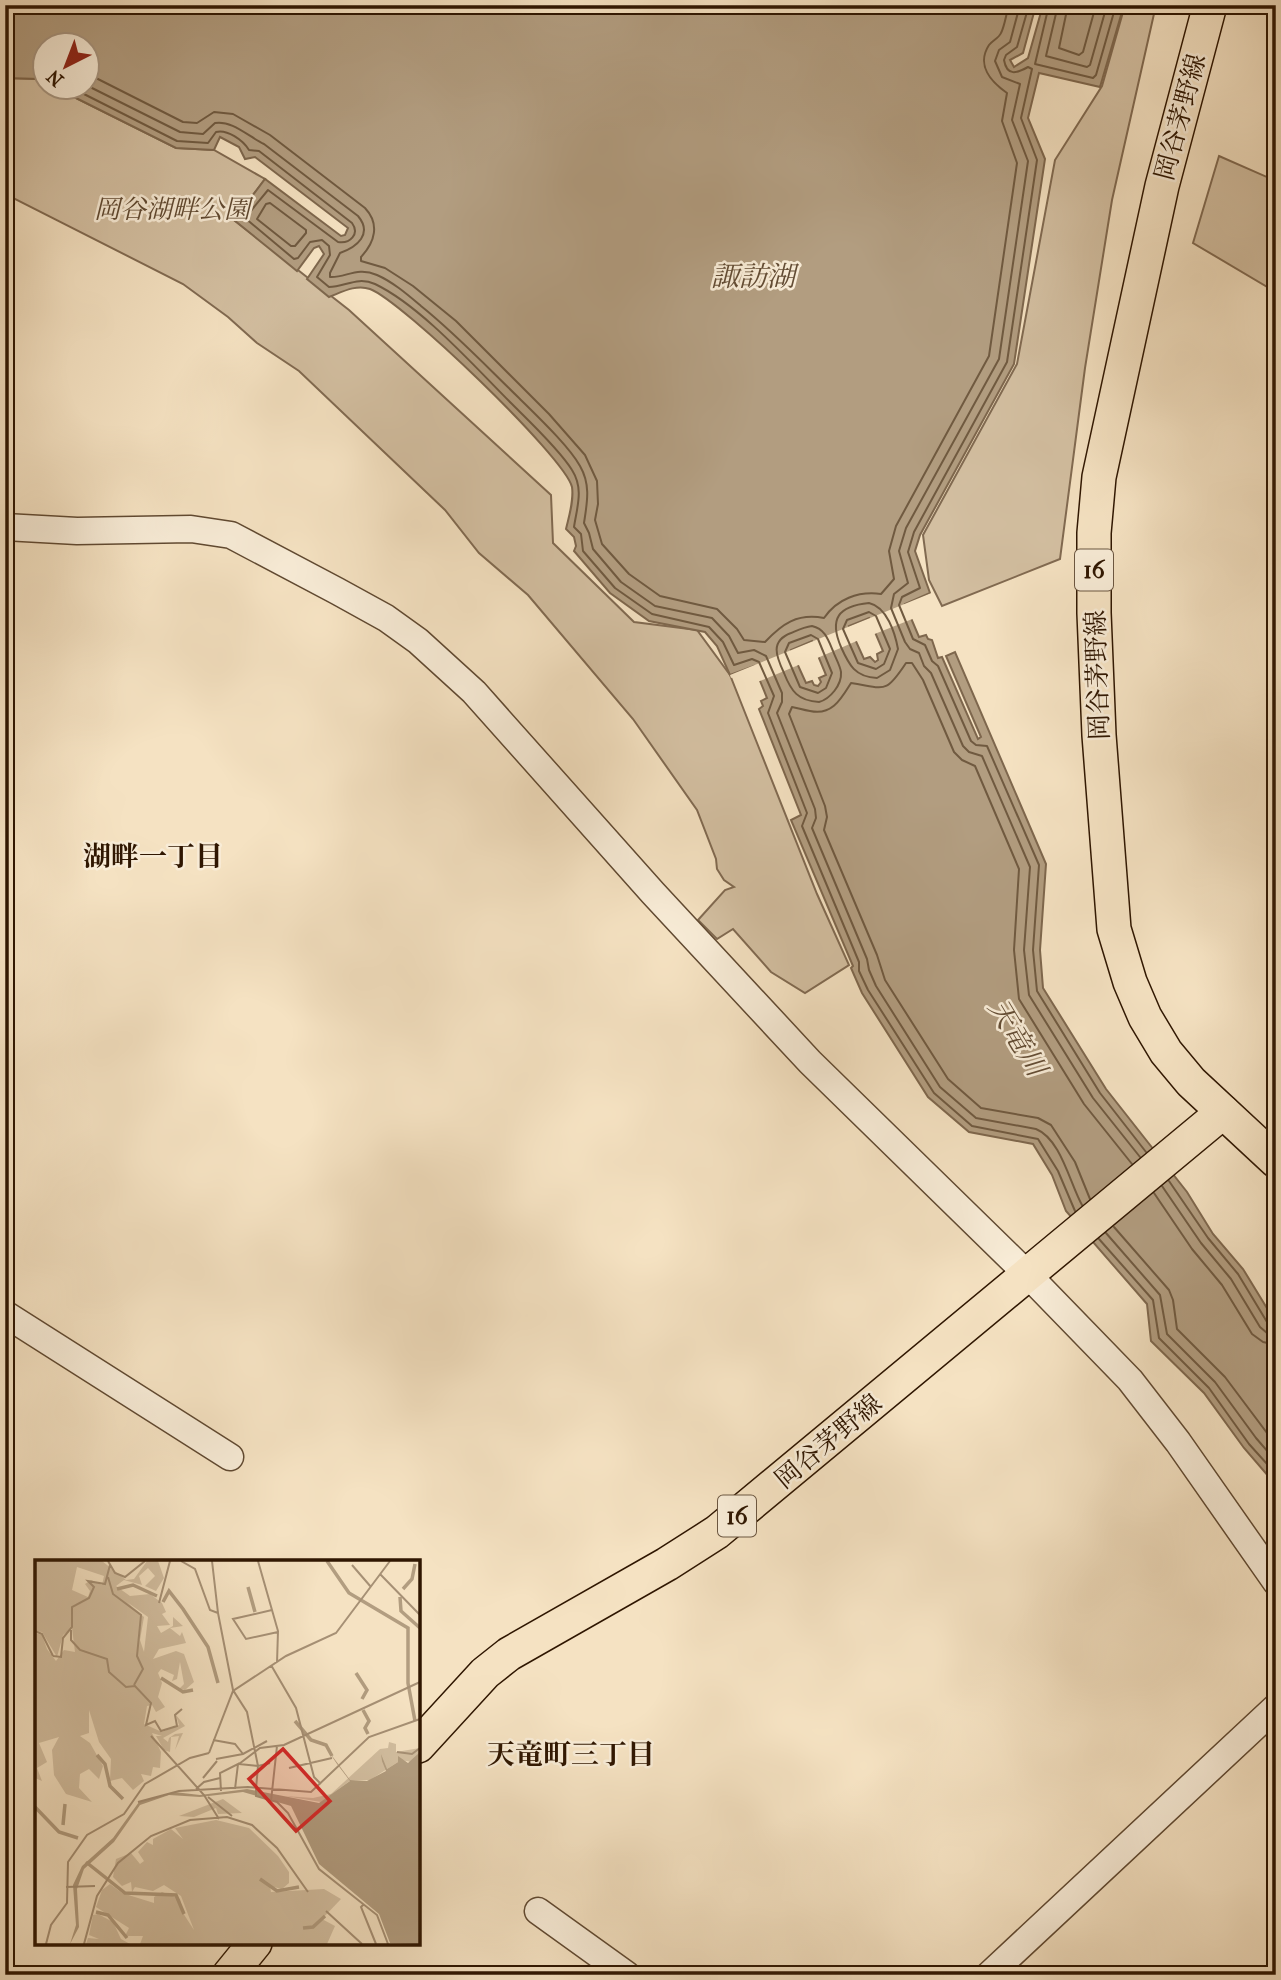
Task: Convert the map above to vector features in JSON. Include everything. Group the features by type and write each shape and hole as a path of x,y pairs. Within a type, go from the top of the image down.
{"main road":[{"name":"岡谷茅野線","path":"1210,5 1162,186 1100,477 1094,533 1099,735 1114,929 1130,982 1145,1017 1166,1052 1191,1082 1214,1120 1276,1161"},
{"name":"岡谷茅野線","path":"420,1744 485,1673 509,1654 667,1564 717,1532 1214,1120"},
{"path":"229,1975 252,1945"}],"street":[{"path":"5,527 77,531 191,529 231,536 366,607 418,641 474,692 653,893 810,1062 1035,1268 1130,1380 1178,1442 1276,1582"},
{"path":"5,1314 230,1457"},
{"path":"989,1975 1276,1707"},
{"path":"538,1911 627,1975"}],"green space":[{"path":"1125,5 1156,5 1112,200 1085,368 1060,559 942,606 929,580 923,535 1017,364 1055,160 1102,86"},
{"name":"岡谷湖畔公園","path":"5,78 32,79 32,102 84,102 176,148 214,150 265,179 234,220 349,310 551,495 553,543 634,622 697,630 730,675 817,894 849,965 805,993 771,972 733,929 717,939 698,920 725,890 734,887 724,880 717,869 716,859 697,810 633,719 528,595 479,553 445,510 299,371 257,343 228,317 183,284 5,194"},
{"path":"1219,156 1276,181 1276,265 1269,288 1193,243"}],"water":[{"name":"諏訪湖","path":"5,5 1036,5 1023,53 1010,60 1014,67 1028,58 1043,5 1124,5 1100,87 1039,73 1028,118 1045,159 1014,364 920,535 915,551 930,593 905,604 919,637 926,635 932,640 938,658 942,657 978,739 981,737 946,656 955,652 1046,864 1040,950 1043,988 1106,1089 1187,1192 1213,1234 1243,1269 1276,1323 1276,1485 1244,1448 1204,1393 1151,1341 1147,1304 1066,1211 1052,1175 1033,1144 969,1132 928,1097 862,993 791,820 801,815 759,709 763,706 761,701 767,698 754,666 730,675 717,646 705,632 649,621 610,593 574,551 574,537 566,529 572,503 572,487 563,470 480,381 414,321 370,289 354,288 329,297 307,279 324,254 319,246 314,248 297,271 234,220 265,179 341,236 345,235 348,228 255,157 245,159 239,147 220,137 214,150 176,148 84,102 102,102 102,32 32,32 32,79 5,78","holes":["869,618 883,651 877,654 878,660 875,662 870,657 864,659 849,626","812,641 826,675 819,678 821,682 818,686 812,681 806,683 791,650"]}],"pier":[{"path":"934,592 932,596 910,605 915,618 872,635 867,623 854,628 859,640 815,659 810,646 796,652 801,664 757,682 752,670 731,678 730,675"}],"district":[{"name":"湖畔一丁目","path":"153,856"},
{"name":"天竜町三丁目","path":"571,1754"}],"water label":[{"name":"天竜川","path":"1018,1037"}]}
